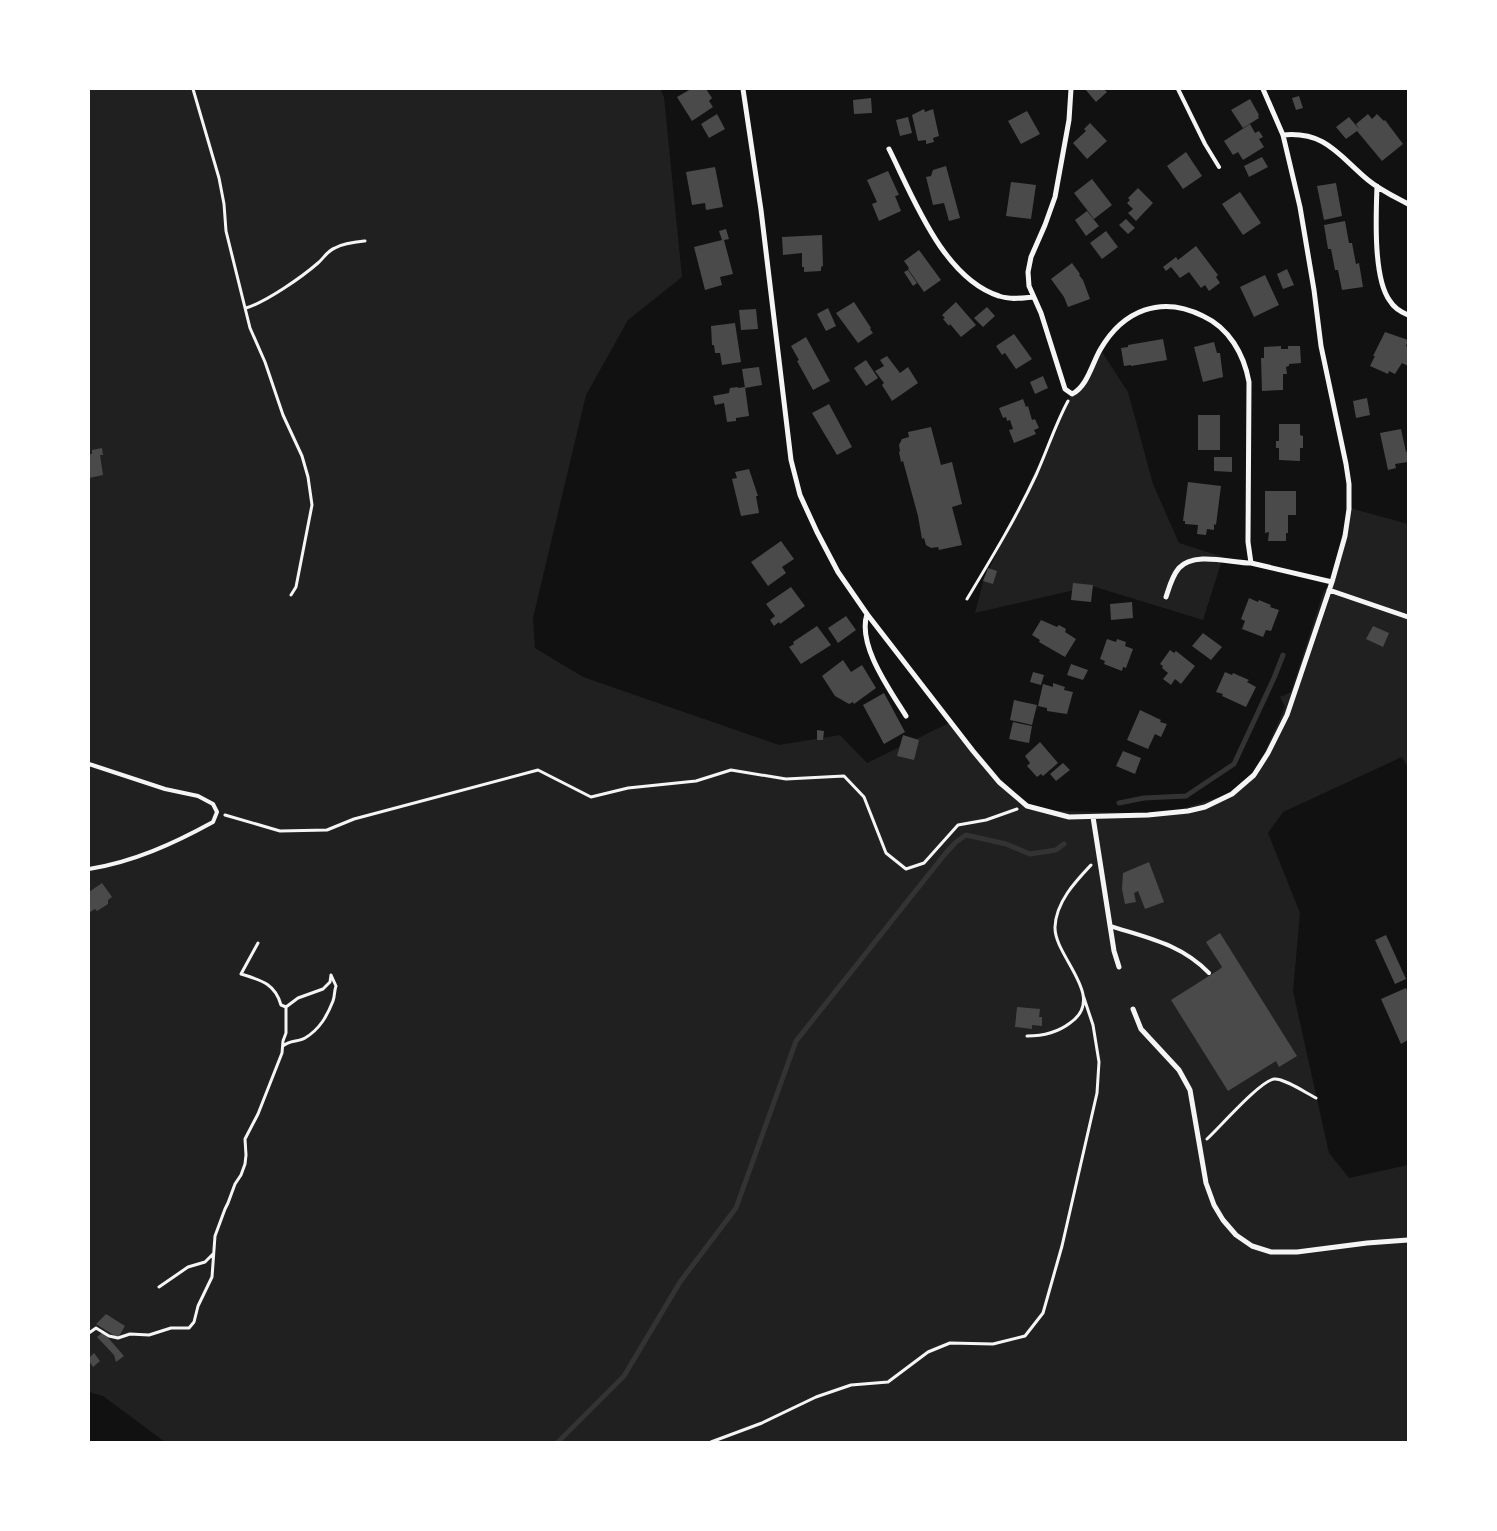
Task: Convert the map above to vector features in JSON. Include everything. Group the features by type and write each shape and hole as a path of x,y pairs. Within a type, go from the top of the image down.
{"street":[{"path":"743,89 761,210 790,460 800,495 838,572 867,614 999,782 1027,806 1069,817 1148,815 1188,811 1205,807 1232,794 1254,775 1268,753 1286,715 1332,582 1345,536 1349,509 1349,484 1322,346 1300,207 1283,135 1264,89"},
{"path":"1071,89 1069,120 1054,197 1045,225 1031,257 1028,272 1029,286 1065,389 1072,394 1080,388 1110,334 1134,314 1150,308 1166,306 1183,308 1214,321 1226,333 1239,351 1249,382 1248,542 1252,563"},
{"path":"1283,135 1304,135 1323,141 1342,154 1369,181 1408,204"},
{"path":"889,149 924,219 940,246 954,264 981,289 1000,297 1016,299 1033,297"},
{"path":"1377,186 1380,281 1389,300 1399,310 1408,315"},
{"path":"1166,597 1178,569 1186,562 1208,559 1252,563 1332,582"},
{"path":"1329,590 1408,617"},
{"path":"867,614 864,623 865,633 872,656 885,684 906,716"},
{"path":"1093,817 1114,951 1119,967"},
{"path":"1133,1009 1141,1029 1179,1070 1190,1090 1206,1183 1214,1205 1223,1220 1236,1235 1252,1246 1272,1252 1297,1252 1408,1240"}],"lane":[{"path":"1178,89 1205,144 1220,167"},
{"path":"89,764 165,789 198,796 213,804 217,812 213,822 167,845 135,858 89,869"},
{"path":"1110,926 1172,946 1197,961 1210,973"}],"path":[{"path":"193,89 219,178 224,204 226,231 234,270 250,328 265,362 283,415 302,456 311,494 312,505 296,587 291,595"},
{"path":"246,308 266,300 319,262 325,254 335,248 365,241"},
{"path":"967,599 991,560 1028,491 1062,412 1072,394"},
{"path":"217,812 280,831 327,830 354,818 538,770 591,797 628,788 696,781 731,770 786,778 844,776 864,797 886,853 906,868 924,863 958,825 986,820 1027,806"},
{"path":"711,1442 762,1423 816,1397 851,1386 888,1382 928,1352 950,1343 994,1344 1025,1336 1043,1312 1062,1246 1097,1093 1099,1062 1093,1025 1076,974 1058,942 1055,928 1062,902 1090,866 1100,858"},
{"path":"258,943 241,974 269,984 277,994 281,1005 286,1007"},
{"path":"283,1046 289,1042 303,1039 317,1030 322,1023 331,1006 336,986 331,975 330,982 323,989 298,998 286,1007"},
{"path":"1027,1036 1041,1036 1068,1025 1079,1017 1083,1007 1083,995"},
{"path":"89,1333 96,1328 109,1336 118,1338 130,1334 149,1335 171,1328 189,1328 194,1322 198,1306 212,1277 216,1236 225,1209 235,1184 241,1176 246,1160 245,1139 258,1114 277,1068 283,1046 286,1007"},
{"path":"1200,1145 1256,1090 1273,1079 1286,1083 1316,1098"},
{"path":"159,1287 188,1267 205,1262 213,1254"}],"shaded area":[{"path":"89,89 660,89 664,97 682,277 628,320 586,395 533,618 535,648 583,677 779,745 840,735 867,763 951,722 1028,810 1166,814 1235,792 1259,765 1285,707 1280,697 1291,692 1324,590 1328,591 1350,508 1408,524 1408,768 1402,757 1283,812 1268,833 1300,913 1293,991 1329,1153 1349,1178 1408,1165 1408,1442 165,1442 103,1396 89,1392"},
{"path":"1102,352 1128,392 1153,484 1179,543 1223,557 1203,620 1092,586 975,613 983,582 1071,395"}],"building":[{"path":"691,89 706,89 712,98 709,101 713,107 692,121 677,97"},
{"path":"1085,89 1104,89 1107,92 1096,102"},
{"path":"1299,96 1303,108 1296,110 1292,98"},
{"path":"871,98 872,113 854,114 853,100"},
{"path":"1250,99 1259,118 1243,128 1231,110"},
{"path":"924,109 925,112 933,109 939,136 933,138 934,142 926,144 926,140 918,141 912,115"},
{"path":"1027,111 1040,134 1021,144 1008,121"},
{"path":"717,114 725,129 709,138 701,124"},
{"path":"1368,114 1372,119 1377,114 1385,120 1403,144 1382,161 1357,131 1346,139 1336,127 1349,117 1359,129 1356,124"},
{"path":"908,117 912,133 900,136 896,120"},
{"path":"1090,123 1107,141 1087,159 1073,143 1086,131 1084,129"},
{"path":"1250,124 1255,133 1259,131 1263,137 1259,139 1264,147 1243,160 1238,152 1233,155 1224,141"},
{"path":"1186,152 1202,176 1183,189 1167,166"},
{"path":"1262,157 1268,167 1249,177 1244,166"},
{"path":"946,166 960,218 949,221 944,203 933,205 926,177 931,176 933,170"},
{"path":"715,167 723,207 706,210 705,203 692,205 686,172"},
{"path":"888,171 899,195 895,196 901,211 879,221 872,204 877,202 867,180"},
{"path":"1092,179 1112,205 1094,219 1074,193"},
{"path":"1011,182 1036,185 1031,219 1006,216"},
{"path":"1336,183 1342,216 1324,220 1317,186"},
{"path":"1138,188 1153,203 1136,221 1128,213 1133,209 1127,203 1130,200 1128,198"},
{"path":"1240,192 1261,223 1243,235 1222,204"},
{"path":"1087,211 1099,226 1086,236 1075,220"},
{"path":"1126,219 1135,228 1128,234 1119,225"},
{"path":"1345,221 1349,243 1352,243 1356,264 1359,263 1363,287 1342,290 1338,270 1335,270 1331,249 1328,249 1324,225"},
{"path":"726,229 729,239 724,240 733,274 720,277 722,285 705,290 694,247 722,240 719,231"},
{"path":"1106,231 1118,247 1102,259 1090,243"},
{"path":"822,235 823,266 821,271 804,272 802,253 783,255 782,237"},
{"path":"1196,246 1218,275 1216,277 1220,283 1209,291 1205,285 1201,288 1189,272 1180,278 1171,267 1166,271 1163,267 1176,257 1178,260"},
{"path":"919,250 941,280 924,292 904,261"},
{"path":"1072,263 1083,280 1090,299 1068,307 1064,297 1051,279"},
{"path":"1287,269 1294,285 1283,289 1277,274"},
{"path":"908,270 917,283 913,286 904,272"},
{"path":"1265,275 1279,305 1254,317 1240,287"},
{"path":"854,302 873,333 858,343 836,313"},
{"path":"956,302 976,325 961,337 950,324 949,326 942,315"},
{"path":"987,307 995,316 983,327 974,318"},
{"path":"828,308 836,326 826,331 817,314"},
{"path":"756,309 758,329 741,330 739,310"},
{"path":"735,323 741,362 722,365 720,353 715,353 714,345 712,345 711,326"},
{"path":"1385,332 1408,340 1406,346 1408,347 1408,366 1402,363 1395,374 1389,371 1388,374 1370,366"},
{"path":"1014,334 1032,359 1016,369 1005,353 1002,355 996,346"},
{"path":"806,337 830,381 813,390 791,346"},
{"path":"1163,339 1167,360 1124,366 1121,348"},
{"path":"1214,342 1217,353 1220,353 1223,377 1203,382 1194,347"},
{"path":"1281,346 1281,349 1288,349 1288,346 1300,346 1301,363 1289,364 1286,367 1287,374 1283,374 1283,390 1262,391 1261,358 1264,358 1264,347"},
{"path":"887,356 900,373 908,367 918,383 892,401 882,385 884,383 875,371 884,366 880,360"},
{"path":"866,360 878,378 866,386 854,368"},
{"path":"759,367 762,385 745,388 742,369"},
{"path":"1043,376 1048,388 1035,394 1030,382"},
{"path":"745,387 749,416 727,422 724,403 715,405 713,396 729,393 730,388"},
{"path":"1367,398 1370,415 1356,418 1353,401"},
{"path":"1023,399 1026,407 1028,406 1032,420 1035,419 1039,428 1034,430 1036,434 1014,443 1009,430 1013,429 1010,420 1007,421 1006,417 1003,418 999,408"},
{"path":"829,404 852,447 837,455 812,413"},
{"path":"1198,415 1220,415 1220,450 1198,450"},
{"path":"1279,424 1300,424 1303,448 1300,448 1300,461 1279,460 1279,448 1276,448 1276,441 1279,441"},
{"path":"931,427 941,465 952,462 962,504 952,507 962,545 939,550 938,547 931,548 926,545 924,538 922,539 918,516 899,452 899,445 902,439 909,437 908,432"},
{"path":"1401,429 1406,452 1408,451 1408,462 1395,464 1396,468 1388,470 1380,433"},
{"path":"102,448 103,455 100,455 103,475 89,478 89,454 92,454 92,450"},
{"path":"1214,457 1232,457 1232,472 1214,471"},
{"path":"749,469 758,496 756,496 759,513 741,516 732,479 737,478 735,472"},
{"path":"1188,482 1221,486 1216,525 1214,524 1214,530 1207,529 1206,535 1197,534 1198,525 1185,524 1185,521 1183,521"},
{"path":"1265,491 1296,491 1296,515 1288,515 1286,541 1268,541 1269,532 1265,533"},
{"path":"781,541 794,559 782,567 786,573 768,586 751,562"},
{"path":"988,568 997,571 993,584 983,581"},
{"path":"1073,583 1093,585 1091,602 1071,600"},
{"path":"791,587 805,606 780,624 779,622 774,626 770,620 775,616 766,604"},
{"path":"1249,598 1258,602 1259,600 1279,610 1271,631 1266,630 1263,637 1242,629 1245,621 1241,619"},
{"path":"1132,602 1133,618 1111,620 1110,604"},
{"path":"846,616 856,630 838,643 828,628"},
{"path":"1041,620 1057,627 1059,625 1066,629 1065,632 1076,639 1065,657 1039,642 1040,640 1032,635"},
{"path":"817,626 831,645 801,664 789,647 794,644 793,642"},
{"path":"1373,626 1389,633 1383,647 1366,639"},
{"path":"1203,633 1222,647 1211,660 1192,646"},
{"path":"1107,639 1116,642 1117,639 1126,642 1125,646 1133,649 1126,668 1123,667 1122,671 1104,664 1105,661 1100,659"},
{"path":"1170,650 1174,653 1176,651 1195,666 1181,684 1175,679 1171,685 1163,679 1168,673 1160,664"},
{"path":"843,660 851,672 862,665 876,688 854,704 853,702 849,704 835,696 822,676"},
{"path":"1071,664 1088,670 1083,680 1067,675"},
{"path":"1033,672 1044,675 1041,685 1030,682"},
{"path":"1225,672 1232,675 1233,673 1249,680 1247,682 1256,687 1246,707 1216,692"},
{"path":"1053,683 1065,687 1064,690 1073,692 1067,714 1047,711 1047,708 1038,706 1043,684 1053,687"},
{"path":"884,693 905,732 884,744 863,705"},
{"path":"1014,700 1037,705 1032,725 1010,720"},
{"path":"1140,710 1167,724 1161,737 1155,734 1148,749 1127,740"},
{"path":"1013,722 1032,726 1029,743 1009,739"},
{"path":"817,730 824,731 823,740 817,740"},
{"path":"903,735 919,740 914,760 897,756"},
{"path":"1040,742 1058,763 1043,776 1041,774 1037,777 1027,766 1030,763 1025,756"},
{"path":"1123,751 1141,758 1135,774 1116,766"},
{"path":"1063,763 1070,770 1056,781 1050,774"},
{"path":"1149,862 1164,902 1145,909 1138,891 1134,893 1136,902 1125,904 1122,889 1123,873"},
{"path":"102,883 112,897 108,900 108,904 97,911 95,909 90,912 89,892"},
{"path":"1220,933 1297,1056 1279,1067 1276,1061 1228,1091 1171,1000 1222,967 1206,942"},
{"path":"1386,935 1406,979 1395,984 1375,940"},
{"path":"1406,988 1408,993 1408,1040 1401,1044 1381,999"},
{"path":"1017,1007 1040,1009 1039,1017 1042,1017 1042,1026 1032,1025 1032,1029 1015,1027"},
{"path":"106,1314 125,1326 118,1338 96,1324"},
{"path":"103,1332 124,1356 116,1362 114,1355 97,1337"},
{"path":"94,1353 100,1361 93,1367 89,1358"}],"waterway":[{"path":"1119,803 1144,798 1186,796 1234,764 1283,655"},
{"path":"558,1442 624,1376 680,1282 736,1208 796,1041 945,854 956,842 966,835 1006,844 1030,854 1056,850 1064,844"}]}
